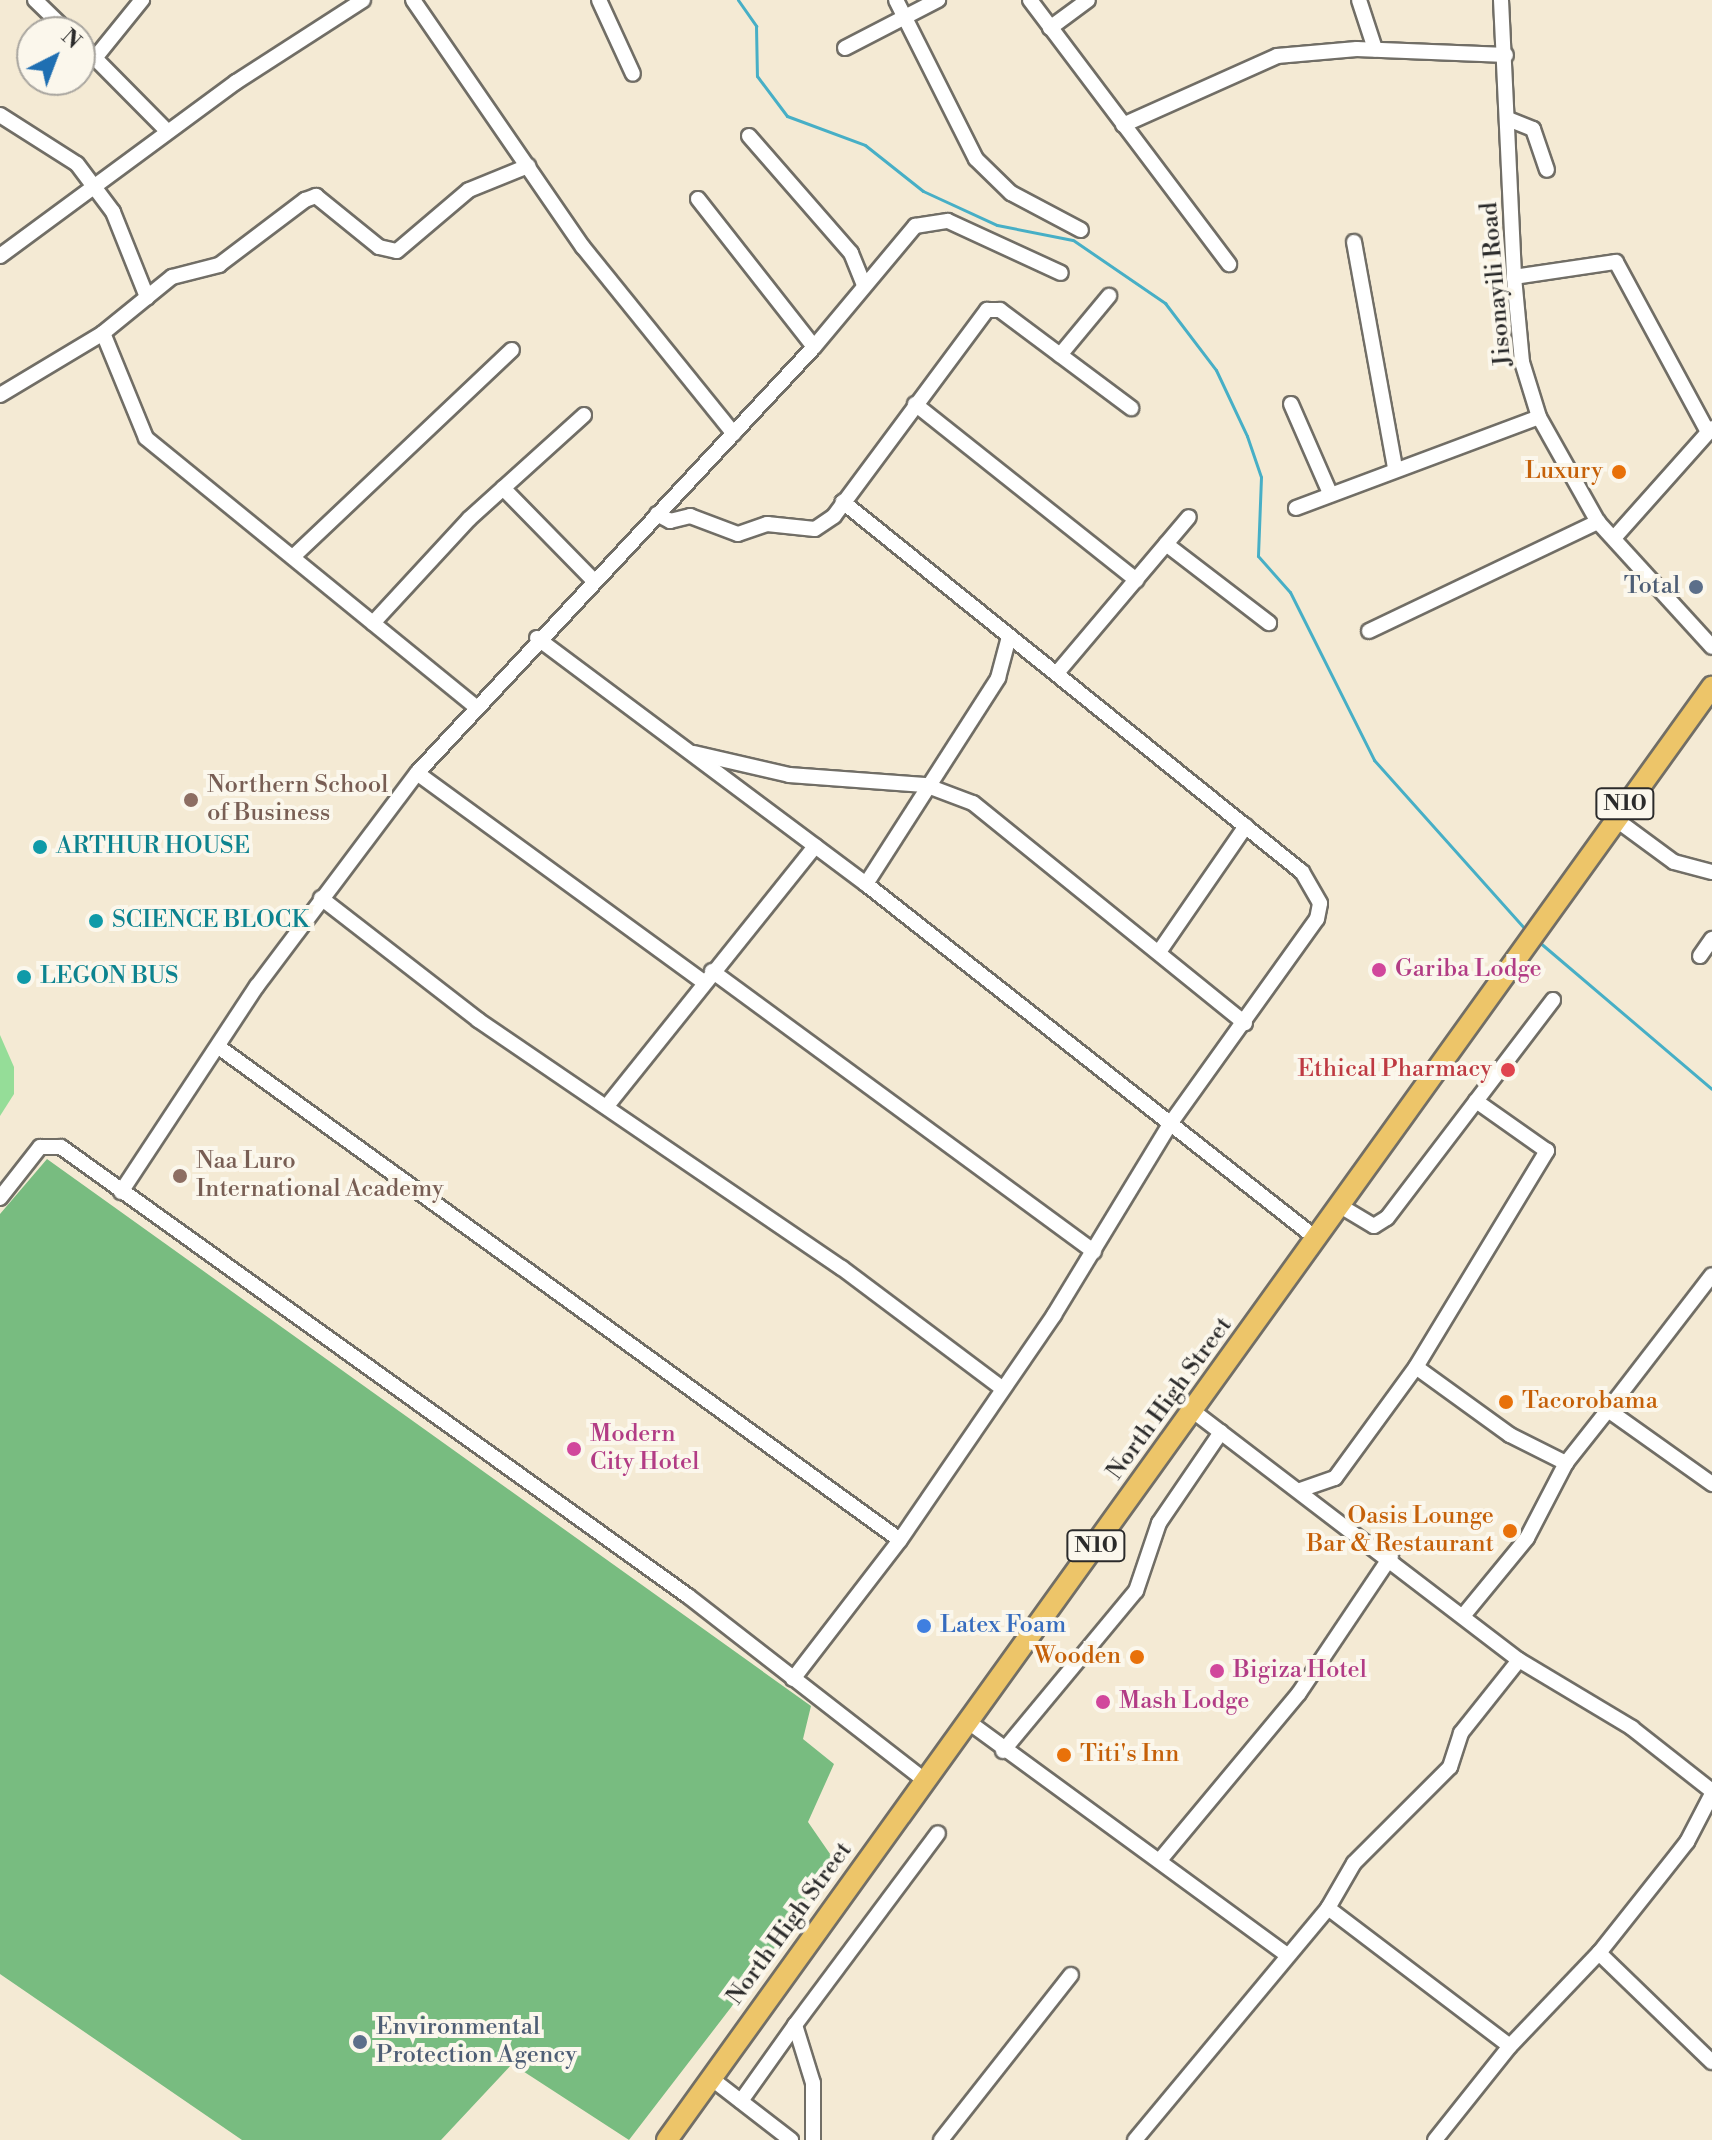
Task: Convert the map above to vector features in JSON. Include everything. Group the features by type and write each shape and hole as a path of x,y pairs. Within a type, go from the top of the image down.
{"highway":[{"name":"North High Street","path":"667,2140 1342,1207 1614,818 1712,687"}],"street":[{"path":"35,0 52,16"},
{"path":"96,57 142,0"},
{"path":"0,256 167,131 363,0"},
{"path":"413,0 583,247 734,434"},
{"path":"599,0 633,74"},
{"path":"896,0 976,159 1011,193 1081,230"},
{"path":"845,48 938,0"},
{"path":"1030,0 1229,264"},
{"path":"1050,28 1088,0"},
{"path":"1359,0 1375,49"},
{"name":"Jisonayili Road","path":"1501,0 1506,55 1514,277 1522,362 1539,417 1598,522 1712,647"},
{"path":"1123,125 1277,56 1375,49 1506,55"},
{"path":"96,59 167,131"},
{"path":"0,115 49,143 93,186 124,233 147,297"},
{"path":"1508,119 1533,129 1547,170"},
{"path":"749,136 851,253 864,286"},
{"path":"0,395 103,333 172,277 219,265 305,200 316,196 379,247 397,251 469,190 528,166"},
{"path":"698,199 814,347"},
{"path":"121,1192 321,898 417,773 537,638 814,347 915,226 929,219 1001,241 1061,273"},
{"path":"1354,242 1395,468"},
{"path":"1514,277 1616,262 1710,430 1614,538"},
{"path":"1060,355 1109,296"},
{"path":"657,514 670,521 690,516 738,534 767,524 815,529 843,502 987,310 1000,310 1131,408"},
{"path":"103,333 146,438 187,478 296,554 373,623 476,707"},
{"path":"296,554 512,350"},
{"path":"915,404 1136,580"},
{"path":"1291,404 1329,491"},
{"path":"373,623 503,488 584,415"},
{"path":"1296,508 1329,491 1539,417"},
{"path":"503,488 592,579"},
{"path":"793,1679 900,1540 1094,1252 1170,1124 1317,919 1320,903 1315,885 1246,826 843,502"},
{"path":"1057,673 1189,517"},
{"path":"1369,631 1598,522"},
{"path":"1166,544 1269,623"},
{"path":"866,884 925,785 998,678 1009,637"},
{"path":"537,638 866,884 1317,1239"},
{"path":"688,751 789,775 925,785 1001,822 1245,1023"},
{"path":"417,773 1094,1252"},
{"path":"1614,818 1674,862 1712,872"},
{"path":"1159,952 1246,826"},
{"path":"607,1106 707,976 815,846"},
{"path":"321,898 478,1020 607,1106 1002,1388"},
{"path":"1700,956 1712,939"},
{"path":"1342,1207 1374,1226 1387,1218 1553,1000"},
{"path":"220,1048 900,1540"},
{"path":"1300,1490 1335,1478 1416,1367 1547,1151 1476,1101"},
{"path":"0,1198 49,1144 688,1596 927,1782"},
{"path":"1463,1616 1527,1538 1566,1463 1712,1275"},
{"path":"1416,1367 1510,1435 1566,1463"},
{"path":"1608,1410 1712,1484"},
{"path":"1193,1411 1391,1556 1519,1660 1632,1728 1712,1792 1687,1842 1599,1953 1510,2046 1435,2140"},
{"path":"1003,1751 1136,1591 1159,1523 1221,1432"},
{"path":"1160,1860 1299,1693 1391,1556"},
{"path":"1135,2140 1286,1954 1328,1908 1354,1863 1450,1767 1461,1733 1519,1660"},
{"path":"970,1723 1003,1751 1160,1860 1286,1954"},
{"path":"741,2101 938,1833"},
{"path":"1328,1908 1408,1976 1510,2046"},
{"path":"1599,1953 1712,2062"},
{"path":"941,2140 1071,1975"},
{"path":"795,2025 819,2079 813,2140"},
{"path":"712,2079 791,2140"}],"green space":[{"path":"0,1035 14,1067 14,1094 0,1116"},
{"path":"47,1159 811,1706 803,1739 834,1764 808,1822 839,1867 629,2140 512,2064 441,2140 242,2140 0,1974 0,1214"}],"waterway":[{"path":"738,0 756,26 757,76 787,116 865,145 923,191 997,225 1073,240 1165,303 1216,370 1247,436 1261,477 1258,556 1290,592 1374,760 1526,930"},
{"path":"1538,941 1712,1089"}],"place":[{"name":"Luxury","path":"1619,472"},
{"name":"Total","path":"1696,587"},
{"name":"Northern School of Business","path":"191,800"},
{"name":"ARTHUR HOUSE","path":"40,847"},
{"name":"SCIENCE BLOCK","path":"96,921"},
{"name":"Gariba Lodge","path":"1379,970"},
{"name":"LEGON BUS","path":"24,977"},
{"name":"Ethical Pharmacy","path":"1508,1070"},
{"name":"Naa Luro International Academy","path":"180,1176"},
{"name":"Tacorobama","path":"1506,1402"},
{"name":"Modern City Hotel","path":"574,1449"},
{"name":"Oasis Lounge Bar & Restaurant","path":"1510,1531"},
{"name":"Latex Foam","path":"924,1626"},
{"name":"Wooden","path":"1137,1657"},
{"name":"Bigiza Hotel","path":"1217,1671"},
{"name":"Mash Lodge","path":"1103,1702"},
{"name":"Titi's Inn","path":"1064,1755"},
{"name":"Environmental Protection Agency","path":"360,2042"}]}
